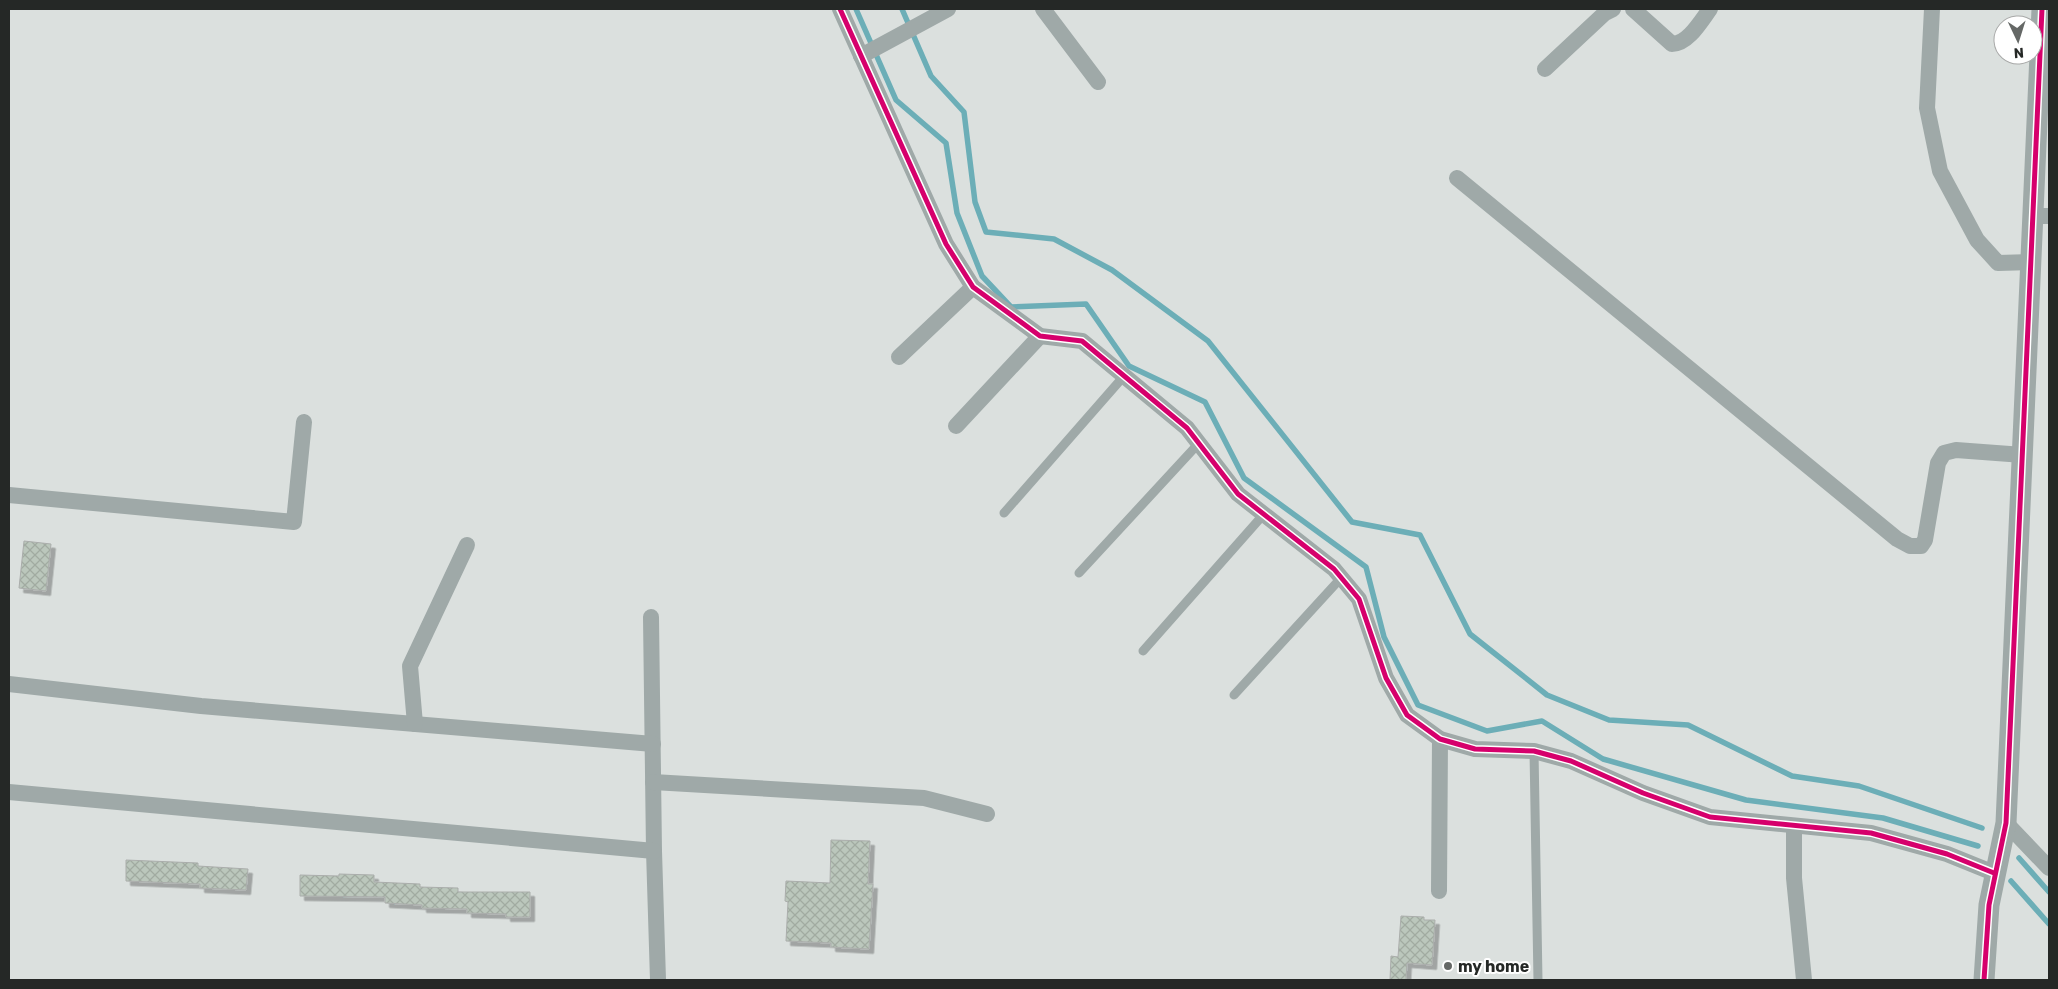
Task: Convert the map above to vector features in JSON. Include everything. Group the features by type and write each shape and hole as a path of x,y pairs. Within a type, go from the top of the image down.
{"street":[{"path":"840,9 946,244 973,287 1040,336 1082,341 1187,428 1238,494 1334,569 1359,599 1386,678 1407,715 1440,739 1475,749 1534,751 1571,761 1643,793 1710,817 1871,833 1947,854 1994,873"},
{"path":"861,56 948,9"},
{"path":"1042,9 1098,82"},
{"path":"1633,9 1672,44 1678,44 1684,41 1710,9"},
{"path":"1932,9 1927,108 1940,171 1977,240 1998,263 2032,262"},
{"path":"1984,980 1989,905 1994,873 2006,823 2032,262 2042,216 2042,9"},
{"path":"1546,69 1606,10"},
{"path":"1457,178 1897,539 1910,546 1921,546 1926,540 1938,463 1944,453 1956,450 2023,455"},
{"path":"899,357 973,287"},
{"path":"956,426 1040,336"},
{"path":"9,495 294,522 304,422"},
{"path":"415,724 410,666 467,545"},
{"path":"651,617 654,851 658,980"},
{"path":"9,684 201,706 653,744"},
{"path":"1439,890 1440,739"},
{"path":"653,782 924,798 987,814"},
{"path":"9,792 654,851"},
{"path":"2006,823 2049,868"},
{"path":"1794,826 1794,878 1804,980"}],"lane":[{"path":"1004,512 1124,376"},
{"path":"1079,573 1199,443"},
{"path":"1143,651 1264,514"},
{"path":"1234,695 1341,578"},
{"path":"1534,751 1538,980"}],"building":[{"path":"24,541 51,544 46,591 19,588"},
{"path":"831,840 870,841 868,884 873,884 869,949 831,947 831,943 786,941 788,902 785,901 786,881 830,883"},
{"path":"126,860 198,863 198,866 248,869 246,890 200,888 200,884 126,881"},
{"path":"339,874 374,875 374,882 420,884 420,887 458,888 458,892 530,892 530,917 506,917 506,914 467,913 467,909 422,908 422,905 385,903 385,897 300,896 300,875 339,876"},
{"path":"1401,916 1424,917 1424,920 1435,920 1432,965 1407,963 1406,980 1390,980 1391,956 1398,957"}],"waterway":[{"path":"856,9 896,100 946,143 957,213 982,276 1011,307 1086,304 1129,366 1205,402 1244,478 1366,567 1384,637 1418,705 1487,731 1542,721 1603,759 1746,800 1883,818 1978,846"},
{"path":"902,9 931,76 964,112 975,202 986,232 1054,239 1112,270 1208,341 1352,522 1420,535 1470,634 1547,695 1609,720 1688,725 1792,776 1859,786 1982,828"},
{"path":"2019,858 2049,892"},
{"path":"2011,881 2049,924"}],"cycle path":[{"path":"840,9 946,244 973,287 1040,336 1082,341 1187,428 1238,494 1334,569 1359,599 1386,678 1407,715 1440,739 1475,749 1534,751 1571,761 1643,793 1710,817 1871,833 1947,854 1994,873"},
{"path":"1984,980 1989,905 2006,823 2042,9"}],"place":[{"name":"my home","path":"1448,966"}]}
